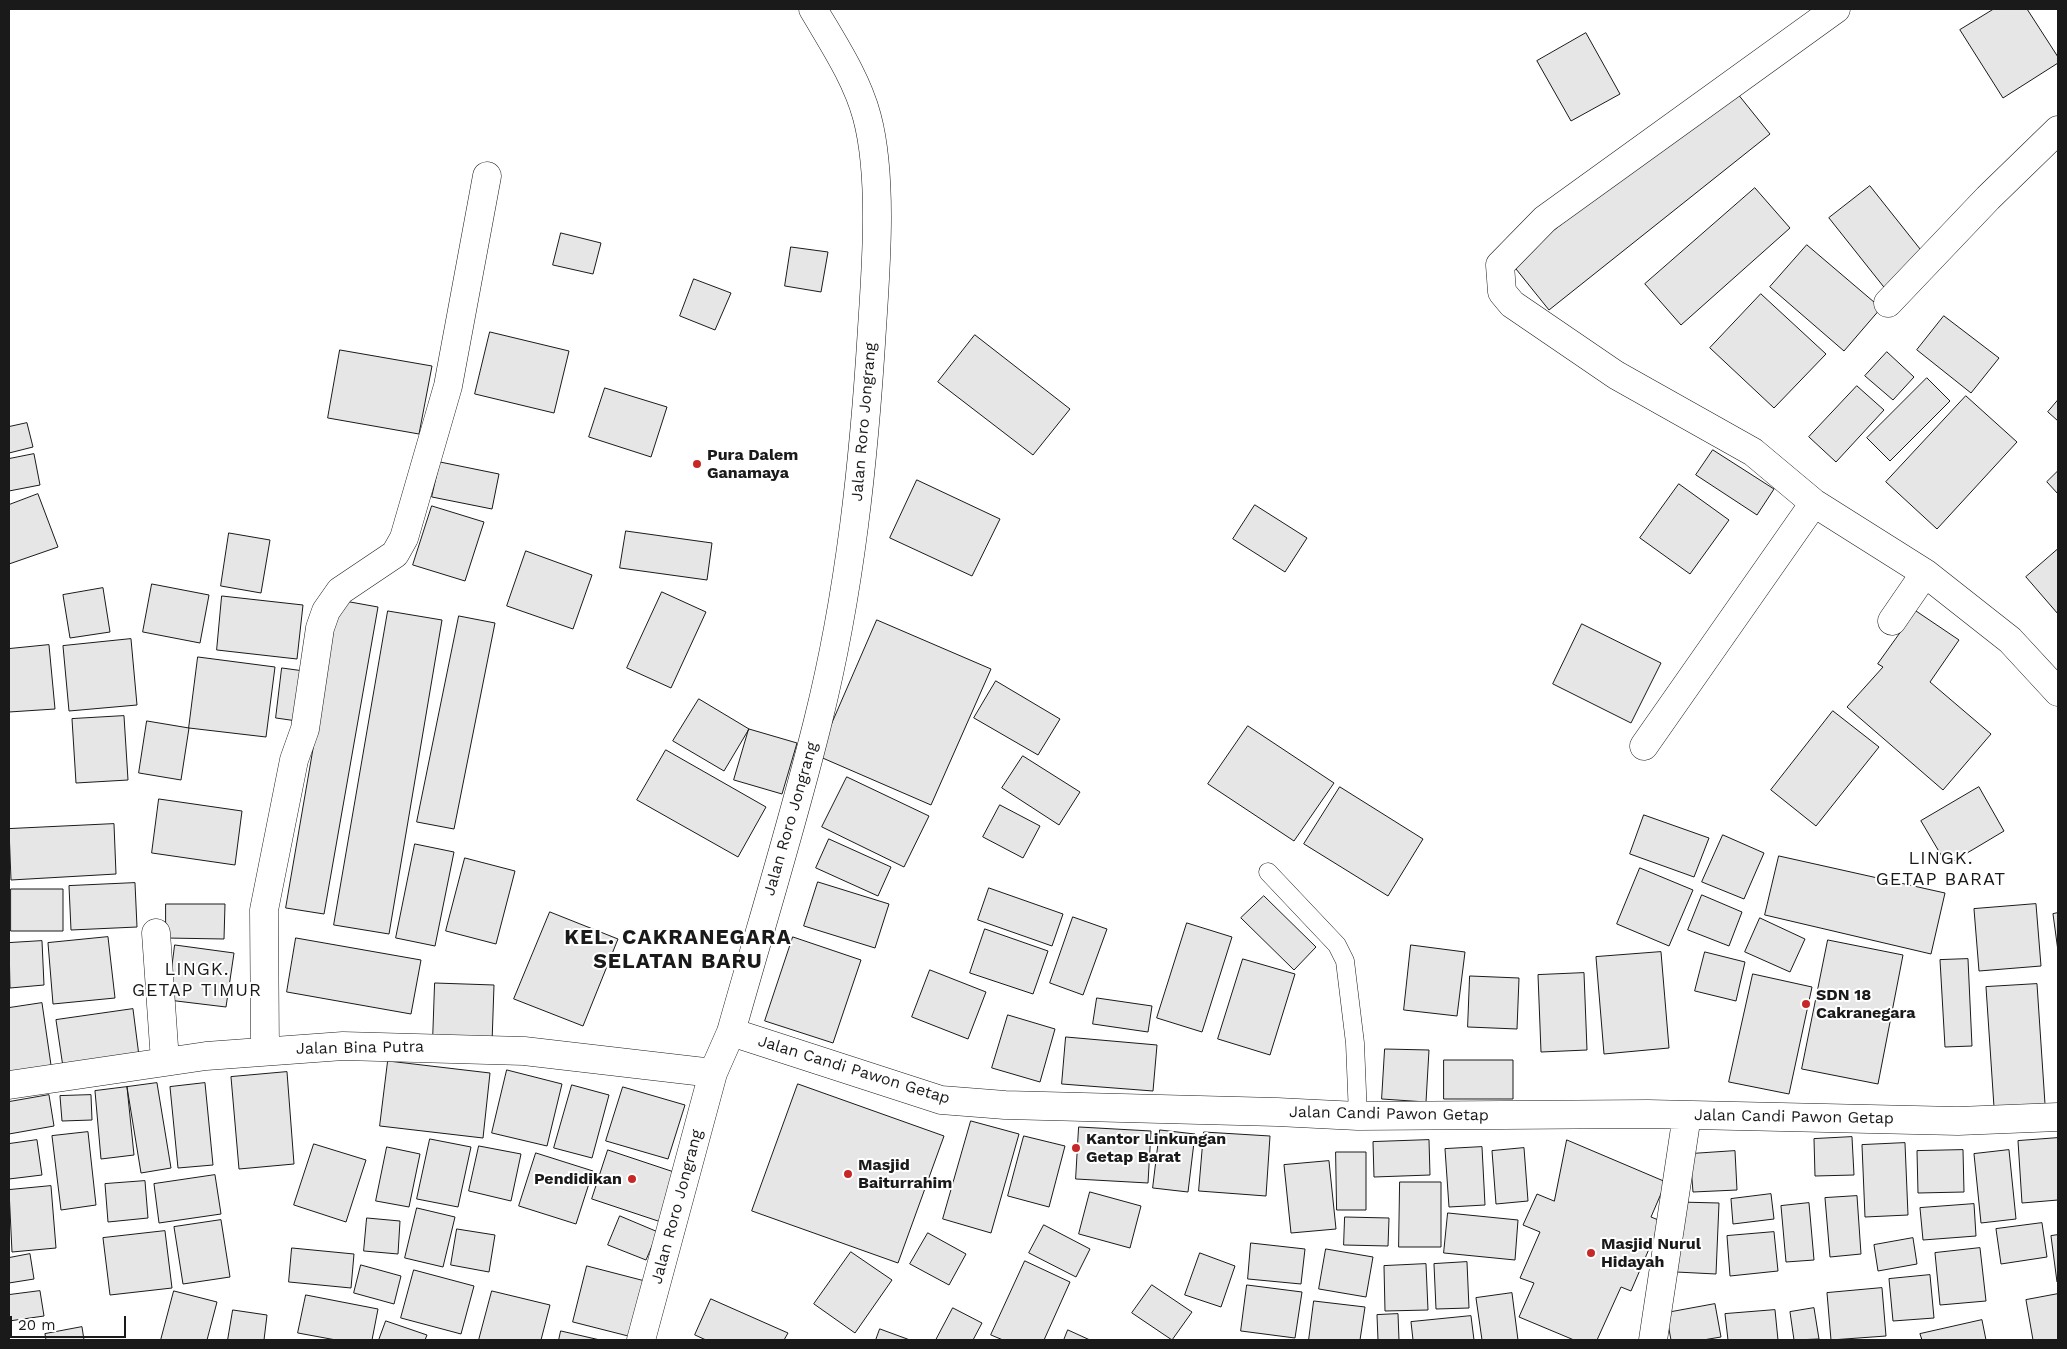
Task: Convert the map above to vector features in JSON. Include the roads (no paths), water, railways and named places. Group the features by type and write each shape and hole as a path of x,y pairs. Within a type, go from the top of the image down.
{"street":[{"name":"Jalan Roro Jongrang","path":"641,1340 713,1072 731,1032 795,807 827,679 854,530 868,393 875,284 876,200 868,119 861,98 812,9"},
{"path":"1836,9 1545,219 1500,265 1502,292 1512,304 1616,375 1753,452 1814,503 1925,573 2010,640 2058,692"},
{"path":"1888,303 1988,198 2058,130"},
{"path":"265,1050 264,910 294,760 305,729 320,628 326,611 340,590 395,554 404,538 448,386 487,176"},
{"path":"1644,746 1814,503"},
{"path":"1892,621 1925,573"},
{"path":"156,933 165,1062"},
{"name":"Jalan Candi Pawon Getap","path":"731,1032 941,1100 1005,1105 1358,1116 1687,1115 1958,1121 2058,1117"},
{"name":"Jalan Bina Putra","path":"9,1085 165,1062 265,1050 343,1046 524,1051 713,1072"},
{"path":"1653,1340 1687,1115"}],"lane":[{"path":"1268,872 1337,945 1345,961 1355,1043 1358,1116"}],"place":[{"name":"Pura Dalem Ganamaya","path":"697,464"},
{"name":"SDN 18 Cakranegara","path":"1806,1004"},
{"name":"Kantor Linkungan Getap Barat","path":"1076,1148"},
{"name":"Masjid Baiturrahim","path":"848,1174"},
{"name":"Pendidikan","path":"632,1179"},
{"name":"Masjid Nurul Hidayah","path":"1591,1253"}],"district":[{"name":"LINGK. GETAP BARAT","path":"1941,870"},
{"name":"KEL. CAKRANEGARA SELATAN BARU","path":"678,950"},
{"name":"LINGK. GETAP TIMUR","path":"197,980"}]}
